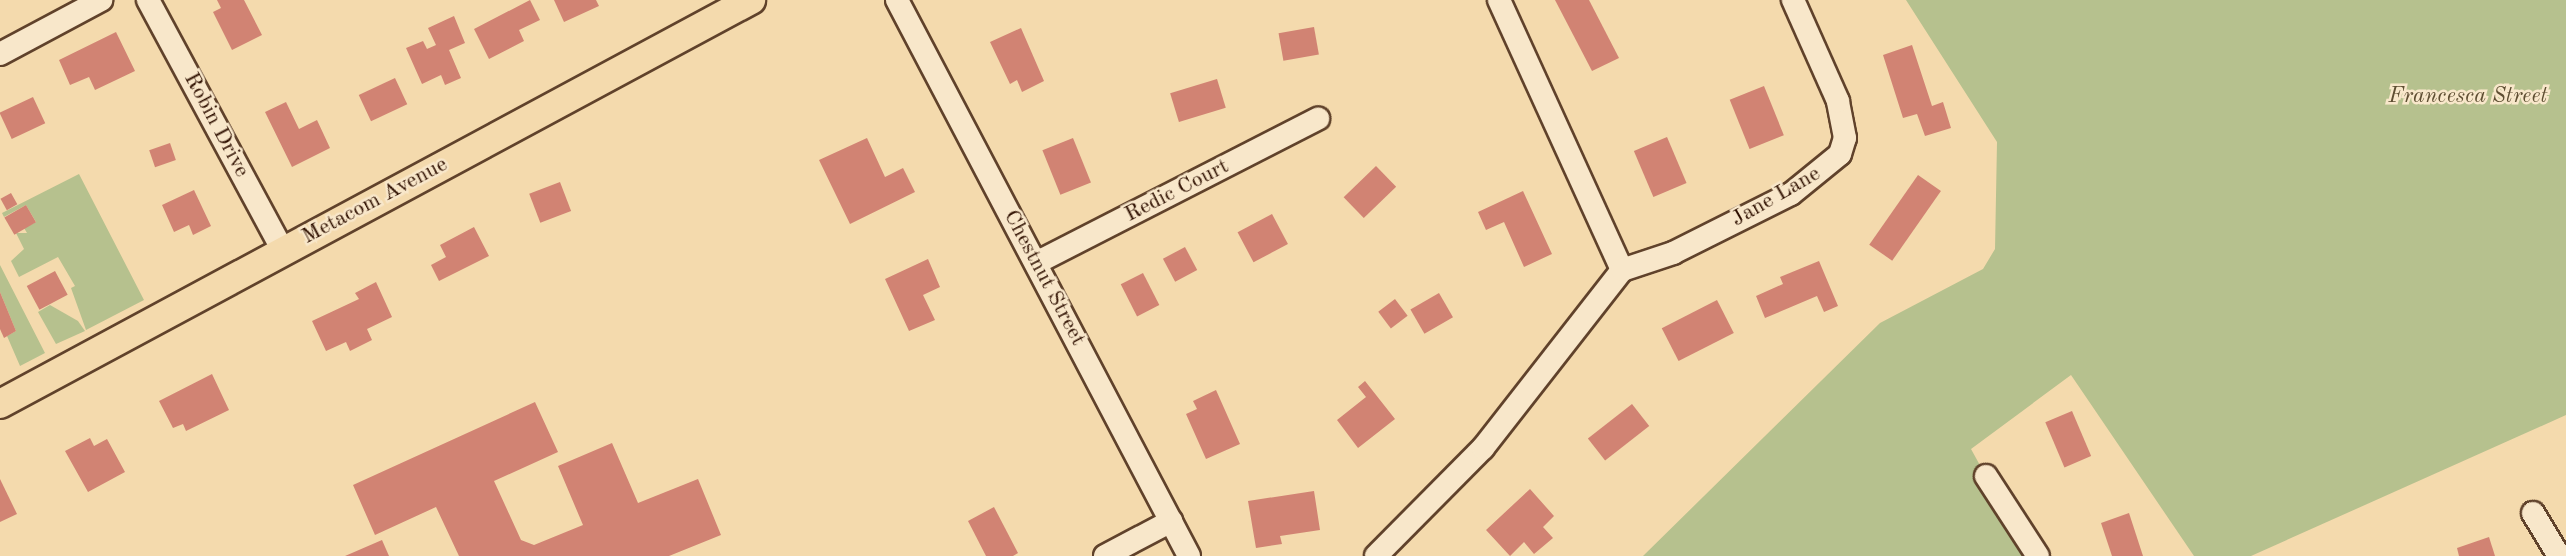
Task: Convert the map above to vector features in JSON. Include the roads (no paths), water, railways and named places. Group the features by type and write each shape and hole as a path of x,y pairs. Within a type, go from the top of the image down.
{"main road":[{"name":"Metacom Avenue","path":"0,405 751,0"}],"street":[{"path":"0,54 101,0"},
{"name":"Robin Drive","path":"148,0 283,251"},
{"name":"Chestnut Street","path":"897,0 1189,556"},
{"path":"1376,556 1494,436 1622,270 1499,0"},
{"name":"Jane Lane","path":"1622,270 1673,254 1791,194 1840,154 1845,138 1838,100 1793,0"},
{"name":"Redic Court","path":"1036,263 1318,119"},
{"path":"1986,476 2038,556"},
{"path":"2533,513 2559,556"},
{"path":"1105,556 1171,521"}],"park label":[{"name":"Francesca Street","path":"2468,97"}]}
